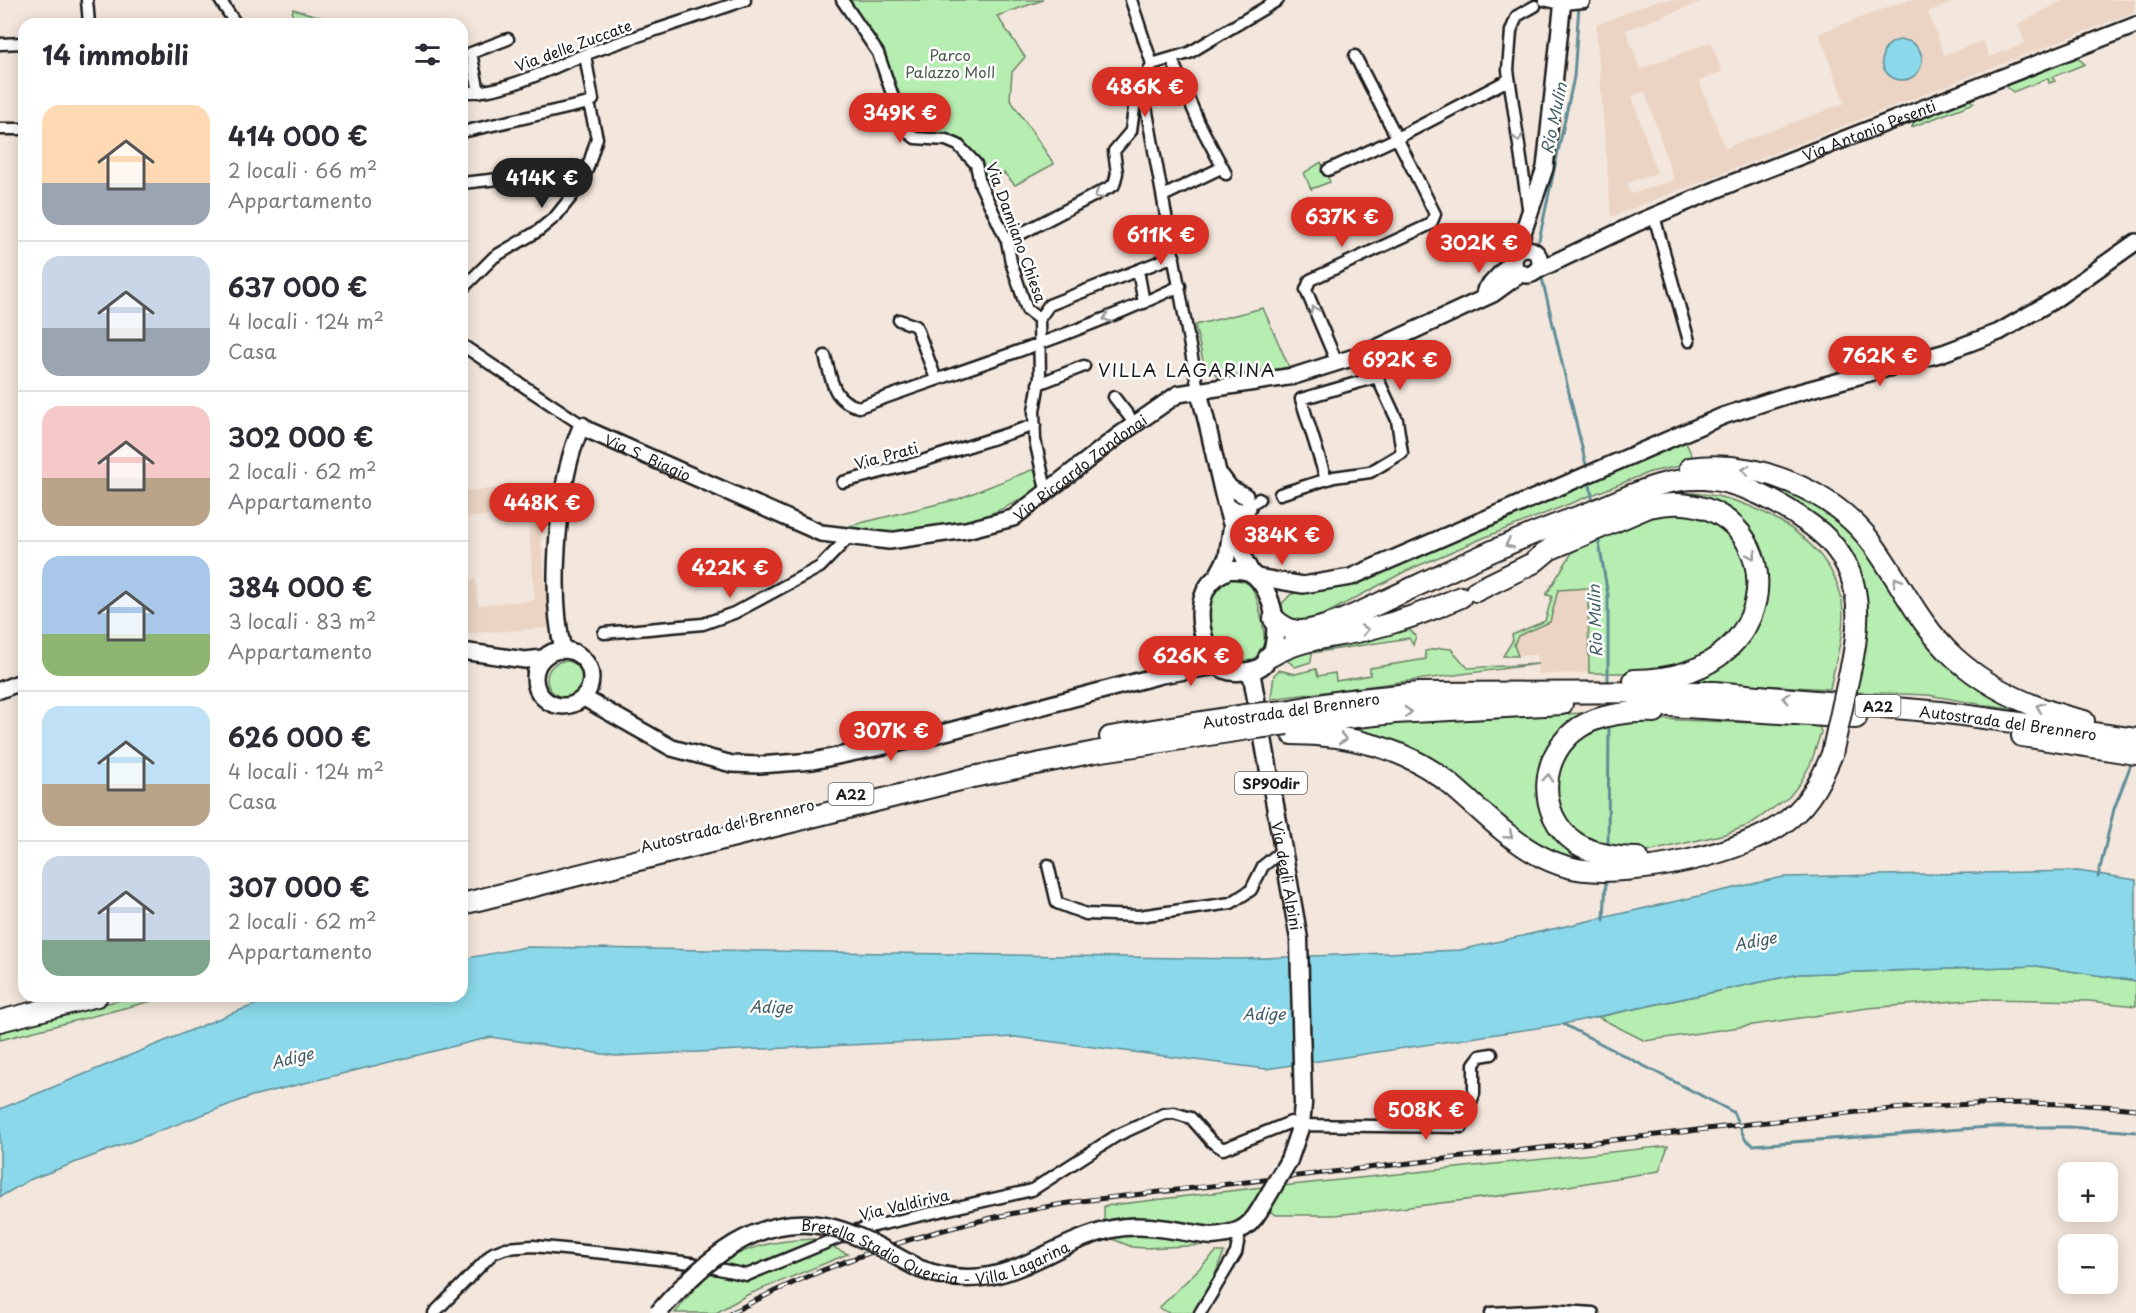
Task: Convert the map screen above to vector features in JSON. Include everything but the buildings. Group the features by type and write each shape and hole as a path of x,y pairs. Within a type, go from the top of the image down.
{"highway":[{"path":"1269,657 1304,640 1369,630 1430,611 1533,563 1570,532 1653,475 1694,467 1722,467 1756,472 1797,485 1837,509 1864,533 1928,630 1980,678 2014,696 2067,717 2136,737"},
{"path":"1286,723 1379,746 1411,759 1448,782 1520,844 1544,858 1576,869 1599,862 1621,864 1696,857 1765,835 1789,819 1808,800 1819,784 1844,675 1859,624 1859,605 1846,564 1830,541 1802,518 1733,484 1706,479 1668,482 1608,508"},
{"path":"1272,614 1291,630 1315,629 1375,605 1552,524 1581,504 1608,508 1665,503 1694,505 1724,518 1736,528 1751,551 1758,572 1757,603 1751,620 1728,649 1699,667 1652,680 1621,697"},
{"name":"Autostrada del Brennero","path":"468,891 974,764 1286,723 1594,698 1713,692 1940,712 2136,737"},
{"name":"Autostrada del Brennero","path":"1286,723 1341,701 1419,693 1594,698"},
{"name":"Autostrada del Brennero","path":"1621,697 1742,710 1940,723 2136,754"},
{"path":"1594,698 1579,727 1558,747 1549,766 1547,792 1555,818 1566,834 1599,862"},
{"name":"Autostrada del Brennero","path":"468,903 968,778 1095,752 1144,746 1248,727"},
{"path":"0,1008 24,1002"},
{"path":"0,1020 73,1002"}],"main road":[{"path":"1529,214 1528,238 1539,262 1528,272 1515,268 1514,259 1529,214 1545,168 1571,2"},
{"name":"Via Antonio Pesenti","path":"1461,307 1493,294 1528,272 1654,216 2136,25"},
{"name":"Via Antonio Pesenti","path":"1535,252 1556,258 1605,239"},
{"path":"1272,614 1280,596 1303,585 1334,581 1367,572 1723,416 1974,342 2046,305 2133,243"},
{"path":"1461,307 1491,285 1522,250 1535,252"},
{"name":"Via Riccardo Zandonai","path":"848,538 889,541 966,530 1013,518 1047,494 1130,423 1178,394 1294,376 1337,363 1361,355 1461,307"},
{"path":"584,698 672,748 700,758 732,764 785,764 813,761 919,739 1161,675 1217,666 1232,673 1251,671 1266,663 1269,657 1274,637 1272,614 1267,591 1240,553 1198,390"},
{"path":"563,650 557,625 560,504 575,441 582,425"},
{"name":"Via S. Biagio","path":"582,425 588,430 821,533 848,538"},
{"path":"1217,666 1205,642 1200,601 1208,582 1218,574 1227,557 1233,528 1252,501 1230,488 1219,474"},
{"path":"1218,574 1239,570 1303,585"},
{"path":"1161,675 1193,661 1205,642"},
{"path":"468,652 525,660 543,658 563,650 571,651 585,660 592,676 584,698 568,707 550,704 537,690 536,672 543,658"},
{"path":"468,652 536,672"},
{"name":"Via degli Alpini","path":"1251,671 1299,939 1303,1087 1301,1125"},
{"path":"0,690 18,683"},
{"path":"591,684 628,721"},
{"name":"SP90dir","path":"1240,1232 1253,1222 1288,1160 1301,1125"},
{"name":"Bretella Stadio Quercia - Villa Lagarina","path":"658,1313 708,1260 730,1245 760,1232 788,1225 806,1224 835,1228 920,1269 944,1276 970,1278 1008,1273 1082,1239 1115,1228 1150,1227 1212,1236 1240,1232"}],"street":[{"path":"87,0 88,18"},
{"path":"232,18 221,2 236,0"},
{"name":"Via delle Zuccate","path":"468,92 479,92 514,83 585,55 745,0"},
{"name":"Via Damiano Chiesa","path":"842,0 878,53 904,129 915,138 946,140 968,153 976,164 980,184 1007,241 1011,262 1027,310 1040,319"},
{"path":"1007,241 1114,185 1117,173 1114,151 1131,132 1131,116 1152,64 1131,0"},
{"path":"1152,64 1172,60 1278,0"},
{"path":"1529,214 1509,80 1511,31 1517,16 1539,2 1571,2"},
{"name":"Via delle Zuccate","path":"468,51 508,39"},
{"path":"0,44 18,43"},
{"path":"468,131 589,103 593,100 585,55"},
{"path":"1337,363 1306,290 1310,280 1332,268 1431,225 1435,214 1355,56"},
{"name":"Via delle Zuccate","path":"468,58 479,92"},
{"path":"1163,196 1225,171 1199,123 1172,60"},
{"path":"1328,170 1397,138 1509,80"},
{"path":"1142,85 1198,390"},
{"path":"468,283 494,257 538,231 556,216 572,196 587,170 597,138 589,103"},
{"path":"0,129 18,129"},
{"path":"468,182 526,176"},
{"path":"1654,216 1689,341"},
{"path":"1144,303 1138,270 1174,256"},
{"name":"Via Damiano Chiesa","path":"1047,494 1035,440 1041,345 1040,319 1048,305 1138,270"},
{"path":"825,356 837,395 845,404 859,407 1041,345 1180,286"},
{"path":"899,320 916,326 936,379"},
{"name":"Via S. Biagio","path":"468,349 582,425"},
{"path":"1038,384 1084,366"},
{"path":"1280,494 1326,479 1370,472 1402,453 1397,420 1377,377 1301,399 1326,479"},
{"path":"1114,397 1130,423"},
{"name":"Via Prati","path":"843,482 937,456 1035,425"},
{"path":"1227,505 1238,509 1252,501"},
{"path":"604,633 703,624 735,613 820,567 848,538"},
{"path":"1048,865 1058,903 1072,910 1086,914 1150,915 1236,901 1251,890 1263,866 1284,849"},
{"path":"1301,1125 1462,1127 1474,1094 1474,1064 1480,1056 1492,1054"},
{"name":"Via Valdiriva","path":"434,1313 493,1253 506,1248 533,1246 625,1255 691,1263 747,1275 857,1230 1032,1190 1116,1136 1164,1114 1174,1113 1191,1118 1211,1141 1223,1149 1286,1122 1301,1125"},
{"path":"1200,1313 1236,1252 1240,1232"},
{"path":"1491,1313 1549,1310 1593,1313"}],"shaded area":[{"path":"1658,0 1706,0 1626,30 1640,69 1711,42 1722,72 1699,81 1725,148 1845,103 1819,33 1908,0 1958,0 1928,12 1944,55 1983,41 1989,57 2025,43 2018,24 2065,0 2135,0 2134,12 1611,217 1596,25","holes":["1645,92 1674,180 1631,194 1627,183 1657,173 1632,96"]},
{"path":"519,487 538,509 550,628 468,634 468,581 476,580 478,605 535,600 527,512 468,517 468,491"},
{"path":"1588,588 1589,673 1538,674 1537,655 1518,655 1514,645 1518,636 1550,622 1558,590"}],"green space":[{"name":"Parco Palazzo Moll","path":"848,0 1043,0 997,16 1025,57 1012,72 1010,99 1054,164 1015,185 1004,173 989,181 975,155 962,143 911,128 904,122"},
{"path":"293,9 324,18 291,18"},
{"path":"2075,56 2085,64 2052,77 2055,81 2049,83 2048,78 2013,92 2007,87 2008,81"},
{"path":"1967,98 1974,103 1912,127 1915,119"},
{"path":"1321,162 1330,182 1311,189 1304,173"},
{"path":"1263,308 1289,367 1222,379 1204,365 1195,325"},
{"path":"1684,438 1695,463 1650,472 1488,536 1406,571 1303,626 1284,621 1281,605 1290,595"},
{"path":"1034,469 1039,488 1018,501 971,521 922,532 846,534 849,526 958,499"},
{"path":"1682,473 1761,476 1841,517 1919,623 2052,717 1928,695 1853,692 1863,638 1830,533"},
{"path":"1679,493 1703,494 1729,499 1755,509 1780,521 1802,537 1821,556 1835,578 1843,613 1843,624 1830,689 1671,680 1751,630 1744,532 1649,501"},
{"path":"1666,508 1720,522 1751,568 1741,625 1696,662 1646,673 1589,673 1588,588 1558,590 1550,622 1518,636 1514,645 1518,656 1503,656 1513,640 1512,635 1545,621 1552,596 1546,595 1576,546"},
{"path":"1230,578 1244,582 1252,588 1261,614 1263,647 1247,665 1228,664 1216,655 1208,629 1206,606 1215,584"},
{"path":"1408,628 1416,636 1413,645 1409,638 1312,653 1311,662 1295,667 1287,660 1289,655"},
{"path":"1451,649 1468,668 1538,664 1271,699 1274,675 1279,670 1295,674 1316,669 1318,676 1335,673 1336,681 1370,675 1370,668 1426,659 1425,651"},
{"path":"565,661 578,666 583,679 578,692 565,697 552,692 547,679 552,666"},
{"path":"1597,712 1578,719 1542,795 1599,863 1544,849 1481,800 1323,727 1388,721 1471,720"},
{"path":"1656,719 1756,723 1817,720 1821,732 1811,763 1800,783 1789,797 1749,825 1725,834 1638,854 1578,838 1554,803 1558,757 1595,725"},
{"path":"2037,966 2136,981 2136,1006 2089,1001 1981,999 1868,1008 1645,1041 1598,1017 1799,974"},
{"path":"112,1002 148,1002 0,1040 0,1031"},
{"path":"1668,1146 1659,1171 1538,1191 1334,1215 1276,1215 1268,1206 1282,1186"},
{"path":"1263,1187 1246,1219 1239,1225 1213,1228 1146,1219 1104,1223 1104,1206"},
{"path":"1127,1234 1228,1244 1145,1248 1132,1247 1110,1238"},
{"path":"814,1239 848,1254 747,1295 716,1313 675,1313 705,1278 734,1256 768,1244"},
{"path":"1216,1252 1224,1252 1210,1287 1194,1313 1169,1313 1159,1308"}],"water":[{"path":"1902,40 1910,41 1916,46 1921,52 1921,68 1916,74 1910,79 1902,80 1894,79 1888,74 1883,68 1882,60 1883,52 1888,46 1894,41"},
{"name":"Adige","path":"2078,871 2136,880 2136,981 2037,966 1799,974 1563,1024 1266,1069 1015,1037 616,1056 491,1037 252,1096 29,1180 0,1197 0,1109 263,1002 468,1002 468,958 526,947 1241,959 1460,950 1783,877"}],"waterway":[{"name":"Rio Mulin","path":"1539,240 1574,77 1579,5"},
{"name":"Rio Mulin","path":"1542,278 1587,469"},
{"name":"Rio Mulin","path":"1589,478 1593,504"},
{"name":"Rio Mulin","path":"1598,537 1608,595 1608,686"},
{"name":"Rio Mulin","path":"1608,848 1609,723"},
{"path":"2098,877 2114,809 2131,764"},
{"name":"Rio Mulin","path":"1604,920 1606,878"},
{"path":"1563,1024 1733,1112 1745,1139 1753,1145 1988,1127 2068,1127 2136,1132"}],"tunnel":[{"path":"1259,499 1280,494"}],"railway":[{"path":"731,1313 815,1274 901,1242 990,1218 1081,1201 1892,1109 2015,1103 2076,1104 2136,1109"}],"district":[{"name":"VILLA LAGARINA","path":"1187,369"}]}
